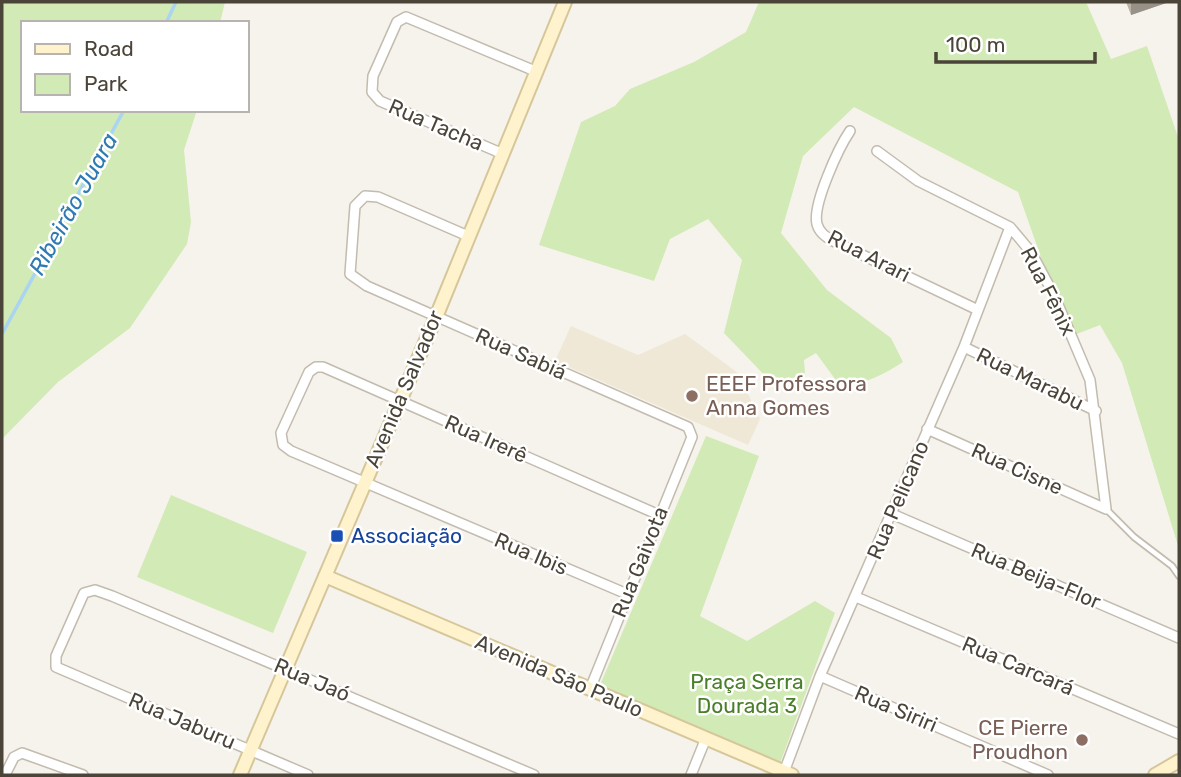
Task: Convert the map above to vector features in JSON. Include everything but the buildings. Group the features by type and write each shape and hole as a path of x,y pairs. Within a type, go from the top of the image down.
{"street":[{"name":"Avenida Salvador","path":"240,775 436,317 565,2"},
{"name":"Rua Tacha","path":"503,154 380,101 372,92 373,76 397,22 408,18 535,71"},
{"name":"Rua Arari","path":"850,131 835,158 816,216 819,230 831,240 978,310"},
{"name":"Rua Fênix","path":"877,151 918,181 982,210 1010,227 1031,252 1054,295 1090,380 1107,509"},
{"name":"Rua Sabiá","path":"468,236 378,197 365,196 355,206 349,271 356,281 688,427 692,437"},
{"name":"Rua Pelicano","path":"788,774 820,677 964,347 1010,227"},
{"name":"Rua Marabu","path":"964,347 1096,411"},
{"name":"Rua Irerê","path":"283,445 281,433 313,367 334,371 659,515"},
{"name":"Rua Cisne","path":"928,429 1107,509"},
{"name":"Rua Gaivota","path":"590,689 692,437"},
{"name":"Rua Ibis","path":"283,445 363,484 627,594"},
{"name":"Rua Beija-Flor","path":"892,514 1179,638"},
{"name":"Avenida São Paulo","path":"325,576 788,774"},
{"name":"Rua Jaó","path":"56,667 55,656 78,602 87,590 112,596 286,668 534,775"},
{"name":"Rua Carcará","path":"856,597 1179,734"},
{"name":"Rua Jaburu","path":"56,667 308,775"},
{"name":"Rua Siriri","path":"820,677 1048,775"},
{"path":"691,775 706,738"},
{"path":"5,775 14,757 27,754 83,775"},
{"path":"1155,775 1179,761"}],"lane":[{"path":"1107,509 1134,537 1172,566 1179,576"}],"shaded area":[{"name":"EEEF Professora Anna Gomes","path":"571,326 638,355 685,334 738,373 760,419 748,445 555,361"}],"green space":[{"path":"2,2 225,2 220,21 21,21 21,112 196,112 184,150 191,222 187,244 130,328 58,382 2,439"},
{"path":"759,2 1086,2 1111,59 1147,46 1179,140 1179,549 1122,363 1100,325 1069,337 1018,192 854,107 803,156 781,233 827,290 891,338 903,362 872,379 856,383 838,383 816,353 804,360 805,373 773,384 724,333 742,260 708,219 670,239 654,281 539,245 581,122 615,106 630,89 694,62 746,32"},
{"name":"Praça Serra Dourada 3","path":"706,436 759,456 700,616 747,641 815,601 835,613 778,769 600,685"},
{"path":"171,495 307,552 273,633 137,577"}],"waterway":[{"name":"Ribeirão Juara","path":"167,21 176,2"},
{"name":"Ribeirão Juara","path":"2,334 123,112"}],"place":[{"name":"EEEF Professora Anna Gomes","path":"692,396"},
{"name":"Associação","path":"337,536"},
{"name":"CE Pierre Proudhon","path":"1082,740"}]}
